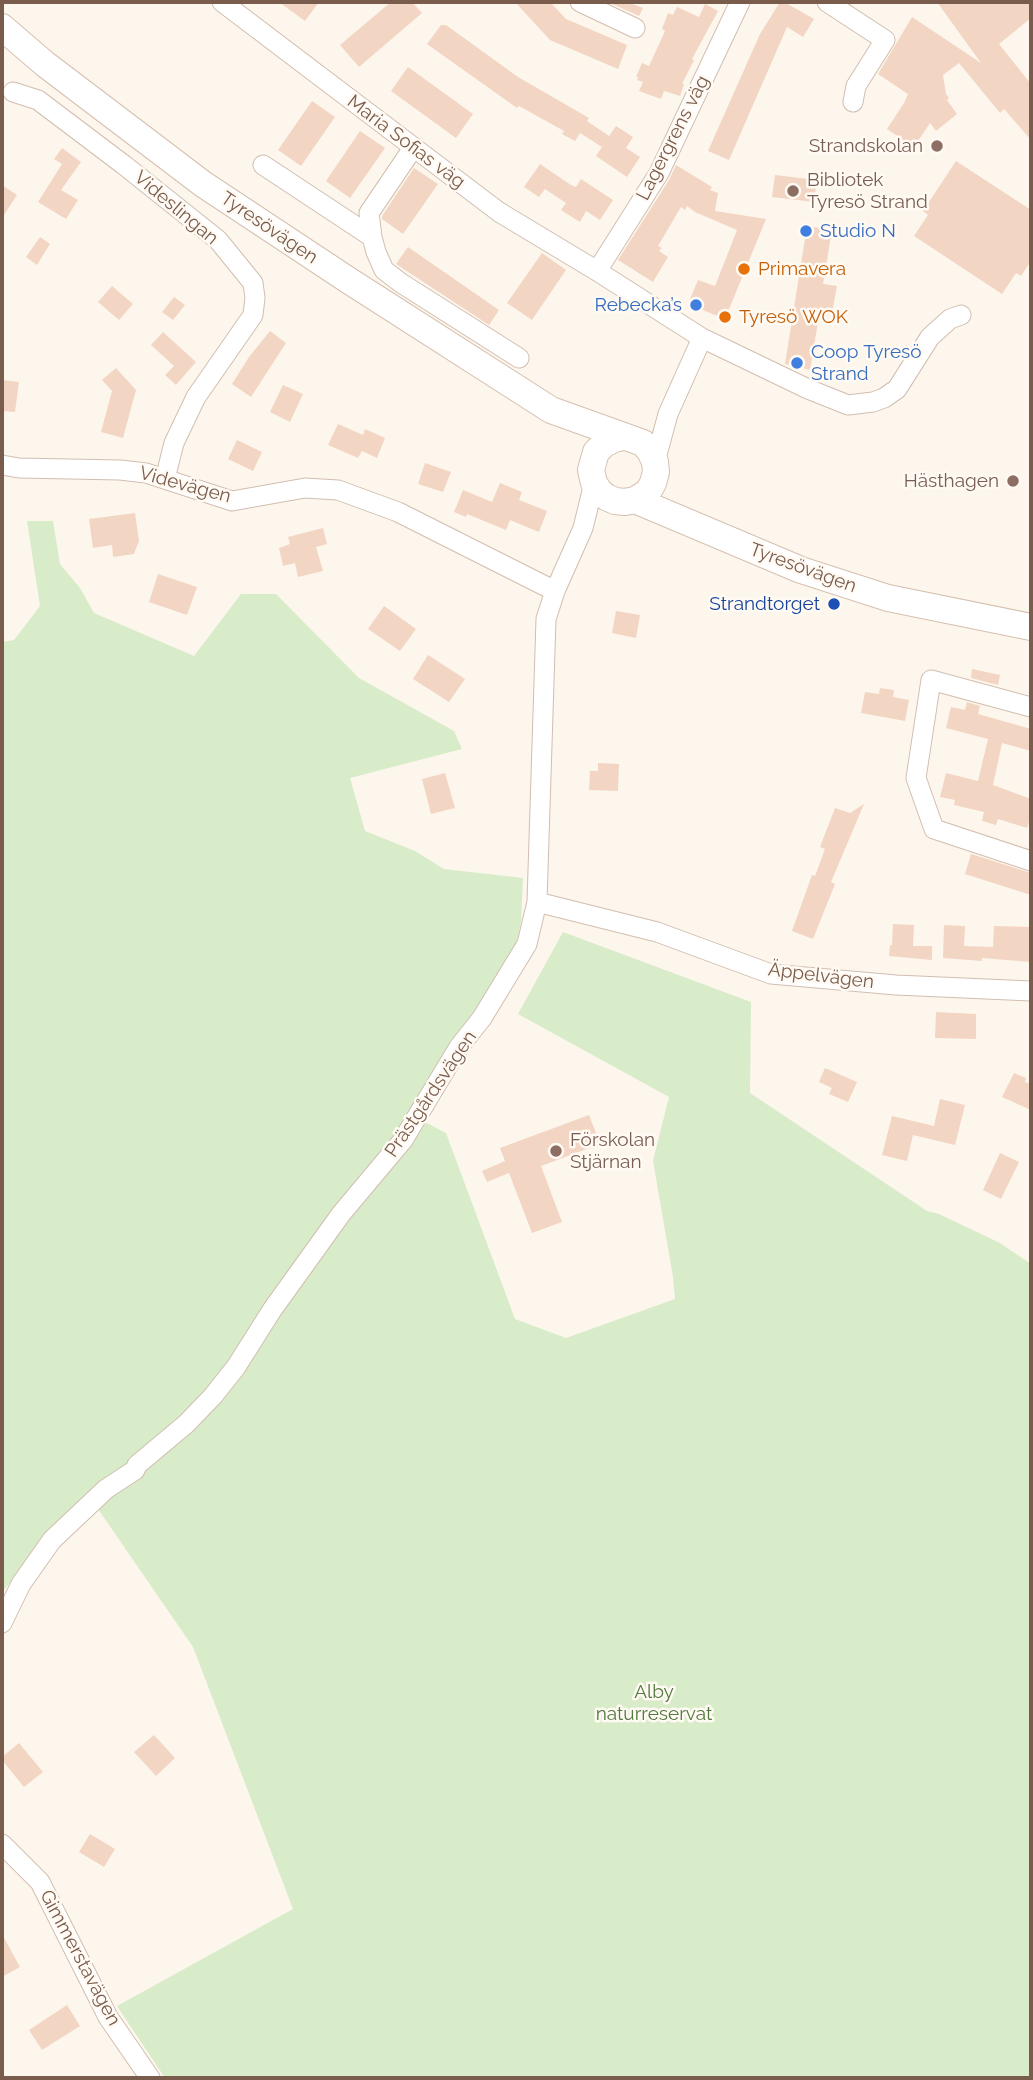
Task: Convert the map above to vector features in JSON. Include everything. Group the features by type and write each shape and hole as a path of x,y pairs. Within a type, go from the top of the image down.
{"main road":[{"name":"Tyresövägen","path":"2,27 45,64 203,184 348,280 551,410 629,438 650,451 666,487 685,510 804,559 976,617"},
{"name":"Tyresövägen","path":"551,410 584,446 606,497 625,501 801,570 888,598 1031,627"},
{"path":"593,471 604,444 614,439 629,438"},
{"path":"625,501 648,492 653,484 656,467"}],"street":[{"path":"580,2 635,28"},
{"name":"Lagergrens väg","path":"597,271 659,173 740,2"},
{"path":"827,2 885,40 856,86 853,102"},
{"name":"Maria Sofias väg","path":"236,6 413,148 499,212 597,271"},
{"name":"Videslingan","path":"13,92 38,100 124,165 218,240 253,283 253,315 196,397 174,443 165,479"},
{"path":"413,148 369,213 372,237 384,270 519,358"},
{"path":"263,165 372,237"},
{"path":"597,271 702,338 848,405 884,398 897,389 930,337 950,319 961,314"},
{"path":"656,467 668,414 702,338"},
{"path":"629,438 660,423 668,414"},
{"name":"Videvägen","path":"2,465 146,473 232,501 305,488 338,490 398,512 555,592"},
{"name":"Prästgårdsvägen","path":"2,1623 20,1584 52,1540 106,1489 135,1470 137,1465 186,1424 236,1367 272,1310 341,1214 404,1140 459,1047 482,1018 527,944 537,902 546,619 583,528 593,471"},
{"name":"Prästgårdsvägen","path":"583,528 603,509 625,501"},
{"path":"1031,706 931,680 916,778 934,829 1031,861"},
{"name":"Äppelvägen","path":"537,902 657,932 771,974 896,985 1031,991"},
{"name":"Gimmerstavägen","path":"2,1844 40,1882 108,2017 150,2078"}],"green space":[{"name":"Alby naturreservat","path":"27,521 53,521 60,564 80,588 94,613 194,656 241,594 276,594 359,678 454,731 462,749 350,778 365,831 415,851 444,869 523,878 521,922 516,945 413,1116 446,1133 515,1319 566,1338 675,1299 653,1161 669,1097 518,1014 563,932 751,1002 750,1093 927,1211 1000,1243 1031,1264 1031,2078 165,2078 117,2006 293,1909 193,1647 87,1493 52,1528 34,1555 2,1592 2,642 14,640 40,606"}],"building":[{"path":"279,2 319,2 305,21"},
{"path":"391,2 412,2 422,13 359,67 340,45"},
{"path":"515,2 550,2 566,19 627,45 618,69 550,40"},
{"path":"608,2 627,2 643,8 639,16"},
{"path":"780,2 814,19 803,37 787,27 729,160 708,151 760,34"},
{"path":"937,2 1031,2 1031,18 999,44 1031,84 1031,140 1004,109 1000,113 959,63 943,75 949,98 947,100 957,114 936,131 930,123 914,147 887,129 908,94 878,74 912,17 981,63"},
{"path":"705,4 718,11 692,59 694,60 682,84 680,96 664,91 661,99 639,91 643,82 636,77 642,63 649,66 665,31 662,29 668,13 673,15 677,7 699,17"},
{"path":"441,25 446,25 518,77 589,118 587,121 609,136 616,126 633,137 626,148 640,157 627,177 596,156 602,147 580,133 575,141 562,134 564,131 519,106 517,108 427,44"},
{"path":"408,67 473,114 456,138 391,91"},
{"path":"312,101 335,117 301,166 278,150"},
{"path":"360,131 385,148 350,198 326,181"},
{"path":"62,148 81,162 61,190 78,200 66,219 38,202 62,164 54,159"},
{"path":"956,161 1031,210 1031,261 1021,276 1016,273 1002,294 914,236 928,215 923,211"},
{"path":"540,164 571,185 576,187 581,179 613,200 600,220 586,211 580,222 561,210 566,203 545,189 539,197 524,187"},
{"path":"676,165 718,193 715,211 766,219 725,319 688,304 698,280 715,286 737,230 687,206 685,210 681,207 658,246 662,248 659,251 668,257 653,282 618,260"},
{"path":"414,168 438,184 403,234 382,219 382,216"},
{"path":"775,175 817,180 814,202 772,197"},
{"path":"2,185 17,195 2,218"},
{"path":"807,226 832,230 823,284 837,286 832,312 820,310 810,370 785,364"},
{"path":"40,237 50,244 37,265 26,257"},
{"path":"408,247 499,310 489,325 396,264"},
{"path":"542,253 566,270 532,320 507,303"},
{"path":"112,286 133,304 119,320 98,302"},
{"path":"174,297 185,305 173,320 162,312"},
{"path":"270,331 286,343 251,397 232,384"},
{"path":"163,332 196,362 176,385 165,375 174,366 151,345"},
{"path":"116,368 136,390 123,438 101,432 112,391 102,380"},
{"path":"2,380 19,382 15,412 2,411"},
{"path":"283,385 303,394 290,422 270,412"},
{"path":"338,424 363,435 365,429 385,438 377,458 362,451 358,458 328,445"},
{"path":"237,440 262,452 253,471 228,459"},
{"path":"425,463 451,472 443,492 418,484"},
{"path":"500,483 522,492 519,500 547,511 539,532 510,520 506,530 467,514 466,517 454,512 463,490 492,502"},
{"path":"135,513 139,541 134,554 113,557 112,545 93,548 89,519"},
{"path":"323,528 327,544 316,547 323,571 298,577 295,563 283,566 279,548 290,544 288,537"},
{"path":"158,574 197,587 187,615 149,602"},
{"path":"384,606 416,629 400,651 368,629"},
{"path":"616,611 640,615 636,638 612,633"},
{"path":"428,655 465,679 449,702 413,679"},
{"path":"972,669 1000,675 998,685 971,678"},
{"path":"880,688 894,690 893,697 909,700 905,721 861,713 865,692 879,694"},
{"path":"967,702 980,706 978,714 1031,729 1031,751 1002,743 993,785 1031,799 1031,816 1027,828 998,819 996,825 982,821 984,812 954,805 955,800 940,797 946,773 978,781 988,739 946,728 951,707 965,710"},
{"path":"598,763 619,764 618,791 589,790 590,771 598,771"},
{"path":"445,773 455,808 431,814 422,779"},
{"path":"864,804 831,882 835,884 813,939 792,931 812,875 815,876 825,849 820,847 835,808 850,813"},
{"path":"971,854 1031,873 1031,895 965,874"},
{"path":"893,924 914,925 913,946 932,946 932,960 889,956"},
{"path":"944,925 965,926 964,946 993,947 994,926 1031,927 1031,962 943,958"},
{"path":"936,1012 976,1014 976,1039 935,1038"},
{"path":"825,1068 857,1082 848,1102 829,1094 832,1088 819,1082"},
{"path":"1014,1073 1026,1078 1025,1082 1031,1084 1031,1110 1002,1097"},
{"path":"940,1099 965,1105 955,1145 913,1135 907,1161 882,1155 892,1116 934,1126"},
{"path":"589,1115 600,1144 541,1166 562,1222 532,1233 509,1173 487,1182 482,1171 505,1161 500,1148"},
{"path":"1000,1153 1019,1162 1001,1199 983,1190"},
{"path":"154,1735 175,1758 156,1776 134,1752"},
{"path":"19,1743 43,1772 24,1787 2,1760 2,1757"},
{"path":"90,1834 115,1849 104,1867 79,1852"},
{"path":"2,1934 20,1967 2,1977"},
{"path":"67,2005 80,2026 42,2050 29,2030"}],"place":[{"name":"Strandskolan","path":"937,146"},
{"name":"Bibliotek Tyresö Strand","path":"793,191"},
{"name":"Studio N","path":"806,231"},
{"name":"Primavera","path":"744,269"},
{"name":"Rebecka’s","path":"696,305"},
{"name":"Tyresö WOK","path":"725,317"},
{"name":"Coop Tyresö Strand","path":"797,363"},
{"name":"Hästhagen","path":"1013,481"},
{"name":"Strandtorget","path":"834,604"},
{"name":"Förskolan Stjärnan","path":"556,1151"}]}
